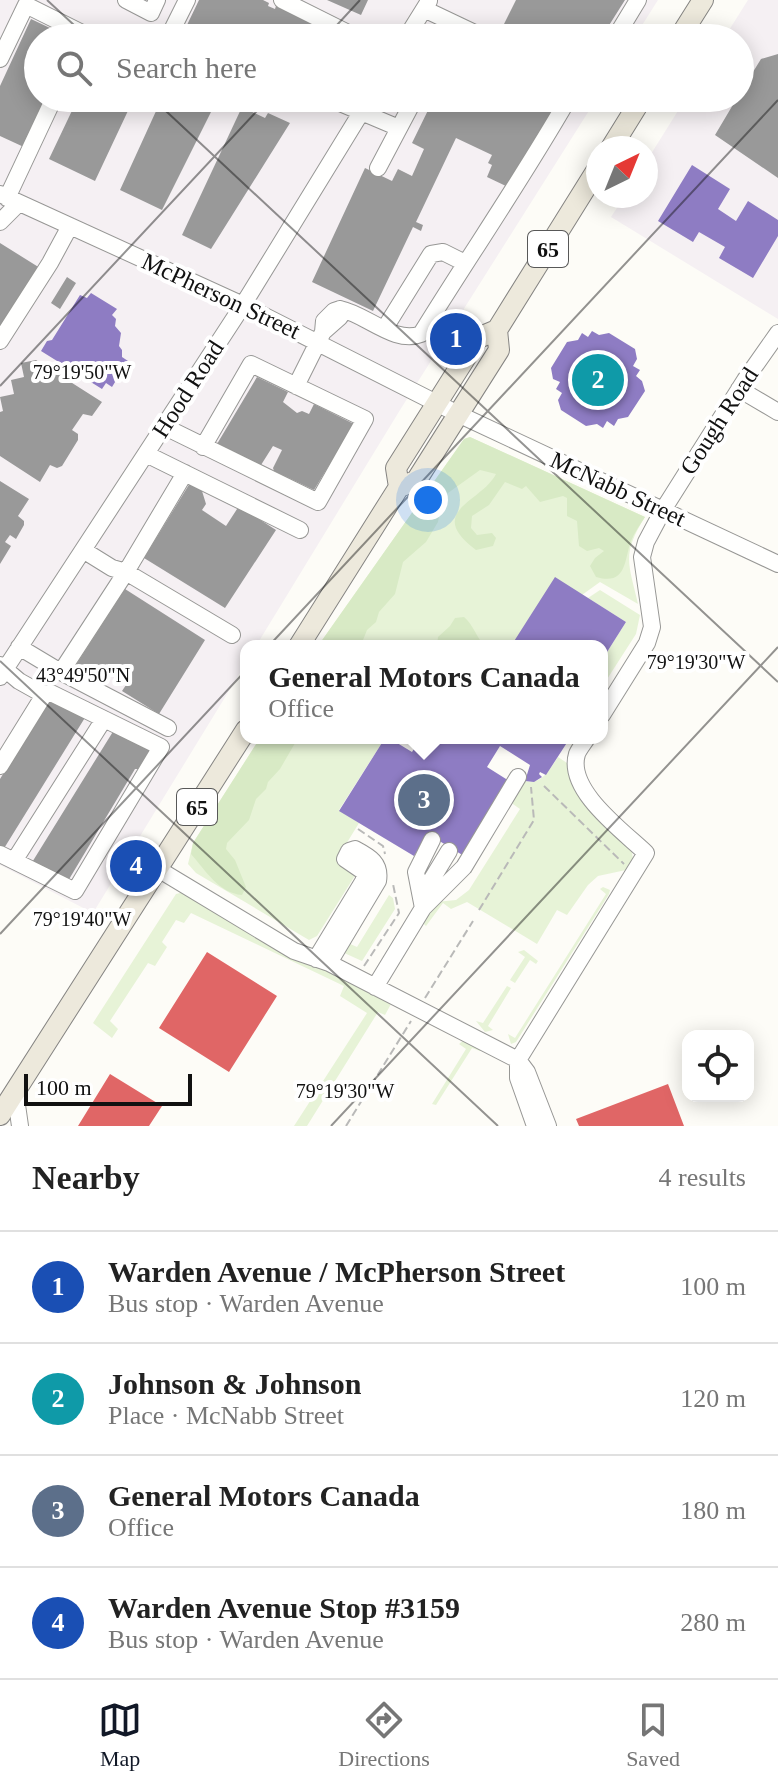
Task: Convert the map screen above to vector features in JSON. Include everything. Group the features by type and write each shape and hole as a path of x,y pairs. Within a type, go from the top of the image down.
{"main road":[{"path":"688,24 703,0"},
{"path":"618,136 633,112"},
{"name":"65","path":"399,487 396,468 478,338 497,330 586,187"},
{"name":"65","path":"303,640 399,487 416,481 499,350 497,330"},
{"name":"65","path":"0,1115 240,739"}],"street":[{"path":"126,0 151,13 157,0"},
{"path":"175,24 187,0"},
{"path":"282,0 329,24"},
{"path":"623,24 638,0"},
{"path":"415,24 427,4 461,24"},
{"path":"0,59 26,5 64,24"},
{"path":"0,222 5,198 47,112"},
{"name":"Hood Road","path":"2,670 243,305 361,112"},
{"path":"375,112 399,128"},
{"path":"378,168 408,112"},
{"path":"296,386 320,337 340,317 340,309 353,312 400,336 421,334 561,112"},
{"name":"McPherson Street","path":"5,198 320,337 458,414"},
{"path":"0,341 70,226"},
{"path":"385,328 431,254 443,252 465,263"},
{"name":"Gough Road","path":"608,705 647,643 652,627 642,557 646,542 739,389 778,333"},
{"path":"163,426 203,447 318,502 365,419 251,364 203,447"},
{"path":"739,389 778,412"},
{"name":"McNabb Street","path":"458,414 778,564"},
{"path":"146,454 300,530"},
{"path":"61,672 185,473"},
{"path":"85,546 117,561 123,571 232,635"},
{"path":"19,647 168,728"},
{"path":"2,670 44,695"},
{"path":"0,766 44,695 51,693 104,719 161,747 75,891 7,858 104,719"},
{"path":"535,1126 518,1078 518,1060 646,853 584,793 576,772 577,754 583,744"},
{"path":"422,902 464,867 525,782"},
{"path":"422,902 416,872 432,840"},
{"path":"355,849 376,862 378,881 323,961 364,880 364,872 345,859 349,851 355,849"},
{"path":"375,987 449,851"},
{"path":"158,869 294,951 323,961 518,1060 527,1072 548,1126"},
{"path":"15,1091 20,1126"}],"path":[{"path":"479,910 534,820 525,782"},
{"path":"544,786 634,873"},
{"path":"422,1003 473,921"},
{"path":"346,1126 414,1016"}],"shaded area":[{"path":"0,0 658,0 643,24 24,24 24,112 588,112 260,640 240,640 240,673 93,913 0,865"},
{"path":"748,0 778,0 778,319 611,217 617,208 658,208 658,143 677,112 754,112 754,24 733,24"}],"green space":[{"path":"470,437 645,517 637,530 629,560 638,604 600,582 519,640 322,640 464,439"},
{"path":"470,437 645,517 632,538 619,575 606,579 596,577 590,566 604,551 599,548 587,551 579,546 577,521 567,516 567,498 563,496 540,502 526,486 522,489 505,482 489,505 472,516 471,528 477,535 492,533 496,538 493,546 476,550 461,537 455,526 461,508 496,474 480,470 441,498 437,505 440,511 438,522 426,542 403,562 395,594 379,612 363,640 322,640 464,439"},
{"path":"600,590 640,615 636,634 608,678 608,650 626,622 588,598"},
{"path":"464,617 480,640 438,640 455,618"},
{"path":"256,744 381,744 339,810 359,823 340,854 356,874 317,936 309,940 196,873 188,864 193,843"},
{"path":"256,744 295,744 266,789 256,799 249,820 227,843 226,849 235,860 246,887 242,895 226,890 208,874 191,854 193,843"},
{"path":"558,757 567,763 569,771 631,845 633,860 626,870 598,876 567,915 557,910 537,944 467,902 451,909 443,903 426,926 423,923 436,902 456,900 469,890 520,809 510,802 525,781 541,778"},
{"path":"600,889 610,890 609,894 516,1042 511,1044 508,1034 515,1038 606,894"},
{"path":"184,892 391,1004 385,1015 378,1012 307,1126 294,1126 367,1013 340,996 344,986 191,913 184,923 176,920 162,942 167,947 155,966 148,963 110,1021 118,1029 112,1038 93,1023 176,894"},
{"path":"389,895 393,898 395,909 362,961 342,952 348,943 357,947"},
{"path":"524,950 538,961 536,964 530,960 515,983 510,980 525,957 518,952"},
{"path":"507,986 511,988 488,1026 493,1030 485,1032 476,1021 483,1023"},
{"path":"465,1039 481,1048 480,1051 472,1048 436,1105 432,1104 466,1049 459,1044"}],"building: Shops":[{"path":"207,952 277,996 229,1072 159,1028"},
{"path":"110,1074 162,1106 149,1126 78,1126"},
{"path":"668,1084 684,1126 579,1126 576,1119"}],"building: Offices":[{"path":"692,165 730,189 718,209 736,221 748,201 778,220 778,236 753,278 719,258 725,247 699,232 693,242 658,221"},
{"path":"91,293 117,309 112,315 121,333 119,346 122,357 128,361 112,387 106,383 102,389 41,351 47,341 52,340 80,295 87,298"},
{"path":"592,331 599,335 609,333 635,349 637,359 633,366 640,370 636,376 642,381 645,391 628,417 618,419 614,426 607,421 603,428 597,424 586,426 561,410 558,400 562,393 556,389 560,382 553,379 551,368 567,342 578,340 582,333 588,337"},
{"path":"555,577 626,622 608,650 608,640 515,640"},
{"path":"381,744 399,744 412,752 417,744 566,744 546,775 540,772 542,777 534,782 525,781 530,765 500,746 487,767 511,782 464,856 428,834 414,856 339,811"}],"building: Industry":[{"path":"199,0 263,0 269,3 268,6 279,7 313,24 187,24"},
{"path":"327,0 368,0 361,15"},
{"path":"516,0 625,0 610,24 504,24"},
{"path":"24,34 24,112 43,112 26,148 0,136 0,86"},
{"path":"778,54 778,178 715,135 729,112 754,112 754,70 761,59"},
{"path":"71,112 127,112 95,181 49,159"},
{"path":"156,112 211,112 162,210 120,190"},
{"path":"240,112 252,112 265,118 268,113 290,123 211,249 182,235"},
{"path":"427,112 551,112 527,161 519,171 516,169 508,187 487,177 492,155 456,138 416,222 423,225 421,231 413,227 373,311 312,282 365,168 392,181 398,169 412,176 424,149 412,143"},
{"path":"0,243 40,268 0,336"},
{"path":"67,277 76,283 60,309 51,303"},
{"path":"36,360 102,402 92,416 83,414 72,430 78,434 78,440 62,466 57,468 50,465 40,482 0,456 0,412 3,411 0,397 14,394 11,380 24,377 21,363"},
{"path":"257,377 288,392 283,402 297,413 302,411 309,414 314,404 354,424 314,490 274,471 282,450 273,446 261,465 217,444"},
{"path":"0,481 29,499 18,516 24,525 16,539 10,535 5,542 11,546 0,564"},
{"path":"190,483 202,491 206,504 202,510 226,526 239,506 276,530 225,608 144,558"},
{"path":"125,589 205,640 159,714 122,691 130,679 106,664 98,676 84,679 72,671"},
{"path":"49,699 86,716 3,850 0,849 0,779"},
{"path":"114,730 151,748 135,769 68,881 31,864"}],"place":[{"name":"Warden Avenue / McPherson Street","path":"456,339"},
{"name":"Johnson & Johnson","path":"598,380"},
{"name":"General Motors Canada","path":"424,800"},
{"name":"Warden Avenue Stop #3159","path":"136,866"}]}
